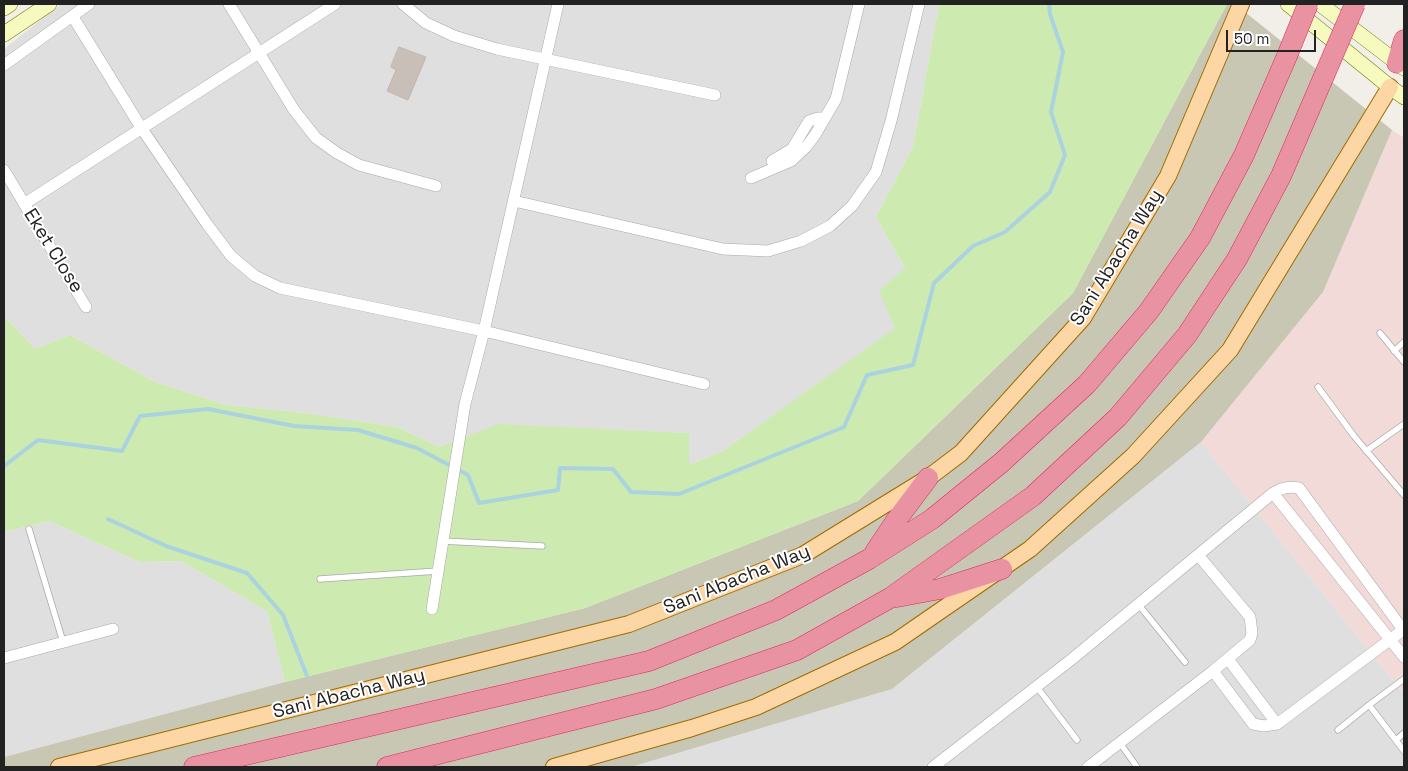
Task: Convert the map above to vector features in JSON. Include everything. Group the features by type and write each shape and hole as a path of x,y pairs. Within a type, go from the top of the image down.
{"highway":[{"name":"Sani Abacha Way","path":"194,767 649,661 776,610 870,559 932,519 1001,463 1087,384 1149,310 1200,238 1244,155 1308,4"},
{"path":"387,767 656,700 797,650 890,598 1034,496 1118,417 1187,335 1236,259 1281,176 1355,4"},
{"path":"1401,66 1404,40"},
{"path":"870,559 928,478"},
{"path":"890,598 940,590 1002,569"}],"main road":[{"path":"4,8 10,4"},
{"path":"4,34 49,4"},
{"name":"Sani Abacha Way","path":"59,767 629,624 803,555 928,478 961,453 1083,318 1168,176 1241,4"},
{"path":"1288,4 1404,97"},
{"path":"1320,4 1401,66"},
{"path":"554,767 692,728 756,707 895,642 1030,549 1133,456 1230,350 1390,87"}],"street":[{"path":"4,65 89,4"},
{"path":"229,4 294,110 316,138 337,153 359,165 436,186"},
{"path":"24,204 335,4"},
{"path":"403,4 426,23 454,36 497,49 715,95"},
{"path":"432,609 465,404 484,332 558,4"},
{"path":"751,178 782,166 800,154 812,140 836,98 859,4"},
{"path":"514,201 723,249 768,251 800,241 830,226 852,206 876,172 892,121 919,4"},
{"path":"73,17 142,129 207,224 231,256 255,276 280,288 484,332 704,384"},
{"path":"772,161 792,148 810,121 825,118"},
{"name":"Eket Close","path":"4,170 86,306"},
{"path":"933,767 1037,687 1273,493 1290,486 1298,488 1404,630 1277,724 1264,726 1253,724 1213,671"},
{"path":"1273,493 1404,657"},
{"path":"1088,767 1213,671 1250,640 1252,633 1250,617 1198,555"},
{"path":"4,658 113,629"},
{"path":"1228,659 1277,724"}],"lane":[{"path":"1380,333 1404,362"},
{"path":"1394,351 1404,342"},
{"path":"1318,387 1366,451 1404,495"},
{"path":"1366,451 1404,424"},
{"path":"29,529 63,642"},
{"path":"442,541 542,546"},
{"path":"320,579 438,570"},
{"path":"1138,604 1185,662"},
{"path":"1338,730 1404,678"},
{"path":"1037,687 1077,740"},
{"path":"1369,705 1404,751"},
{"path":"1396,740 1404,733"},
{"path":"1120,743 1137,767"}],"shaded area":[{"path":"61,4 939,4 913,147 876,217 905,268 896,328 723,451 689,465 689,433 498,425 439,447 397,427 305,413 226,405 155,382 70,335 35,349 4,316 4,49"},
{"path":"1227,4 1235,4 1392,130 1323,292 1201,442 892,689 631,767 4,767 4,757 285,682 585,608 858,501 1073,293"},
{"path":"1392,130 1404,138 1404,694 1201,442 1323,292"},
{"path":"1201,442 1404,694 1404,767 631,767 892,689"},
{"path":"49,521 140,562 181,561 267,611 285,682 4,757 4,532"}],"green space":[{"path":"939,4 1227,4 1073,293 858,501 585,608 285,682 267,611 181,561 140,562 49,521 4,532 4,316 35,349 70,335 155,382 226,405 305,413 397,427 439,447 498,424 689,433 689,465 723,451 895,328 879,291 905,268 876,217 913,147"}],"building":[{"path":"399,47 426,57 408,100 387,91 396,70 391,67"}],"waterway":[{"path":"4,466 38,440 122,451 140,416 208,409 294,426 358,430 417,448 468,475 479,503 558,490 560,468 613,469 631,492 679,494 844,427 867,375 913,365 934,283 973,246 1005,232 1050,192 1065,155 1051,112 1063,52 1050,14 1049,4"},
{"path":"108,519 166,546 247,573 283,615 307,676"}]}
